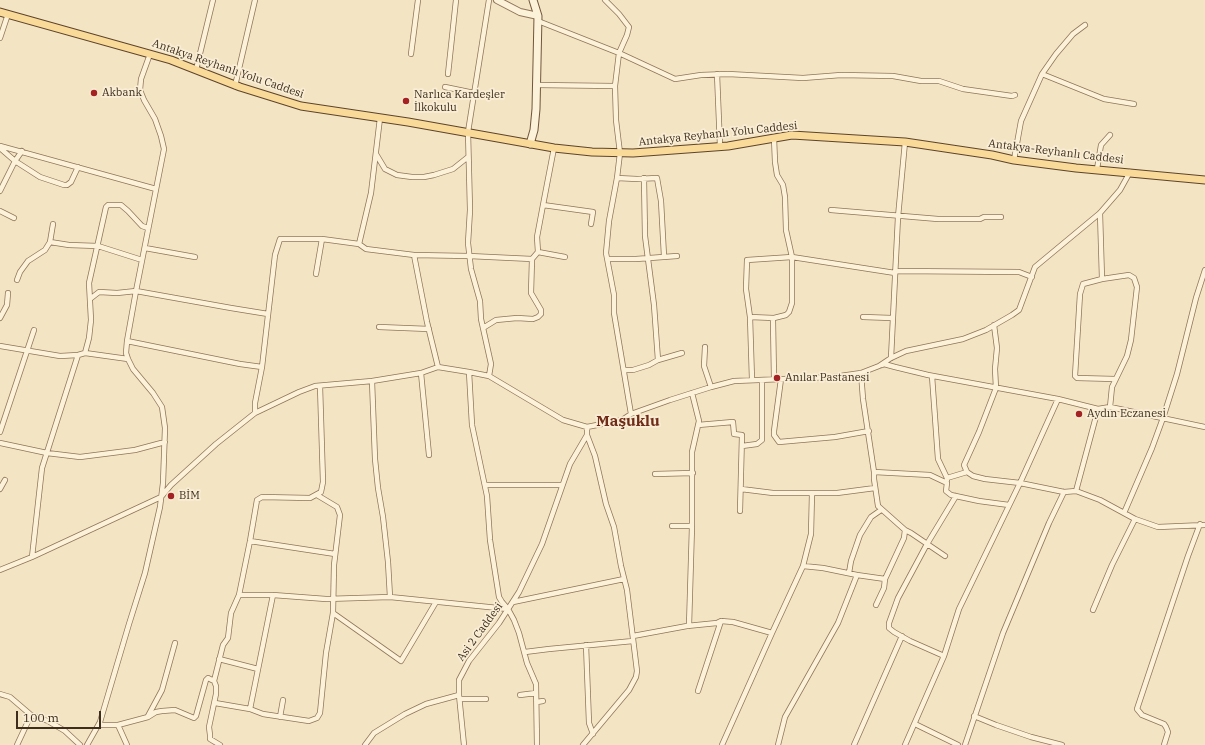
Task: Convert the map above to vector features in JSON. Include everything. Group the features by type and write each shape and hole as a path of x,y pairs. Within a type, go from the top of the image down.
{"main road":[{"path":"530,144 534,130 537,85 538,19 533,0"},
{"name":"Antakya Reyhanlı Yolu Caddesi","path":"0,12 171,60 235,86 301,106 468,132 554,148 620,154 720,146 792,136 905,142"},
{"name":"Antakya-Reyhanlı Caddesi","path":"905,142 992,155 1014,160 1205,180"}],"street":[{"path":"196,70 213,0"},
{"path":"235,86 256,0"},
{"path":"411,54 418,0"},
{"path":"448,74 456,0"},
{"path":"489,0 468,132 470,187 468,244 471,269 480,301 492,364 490,376"},
{"path":"497,0 520,12 619,53 675,79 717,74 772,75 803,78 841,75 893,76 921,81 939,81 963,89 1012,96 1015,95"},
{"path":"606,0 629,27 627,36 619,53 615,86 616,120 620,154 609,221 606,253 614,295 614,313 631,414"},
{"path":"0,38 8,14"},
{"path":"1014,160 1021,121 1042,74 1073,34 1085,24"},
{"path":"87,745 99,725 145,574 163,483 165,428 162,407 153,393 133,369 126,353 136,291 164,149 155,119 140,90 141,79 150,54"},
{"path":"717,74 720,146"},
{"path":"1042,74 1104,99 1134,104"},
{"path":"537,85 615,86"},
{"path":"445,87 474,92"},
{"path":"359,244 371,193 380,118"},
{"path":"1097,169 1101,145 1110,135"},
{"path":"750,316 774,318 786,315 789,312 792,303 792,257 786,230 783,185 777,174 776,168 774,138"},
{"path":"891,358 898,216 905,142"},
{"path":"0,147 22,151 156,189"},
{"path":"0,147 14,161 40,177 64,185 71,182 78,167"},
{"path":"484,328 496,320 517,318 533,319 538,317 540,314 541,310 531,293 532,259 538,252 537,237 554,148"},
{"path":"0,191 14,161 22,151"},
{"path":"376,154 385,169 397,175 424,178 453,169 468,158"},
{"path":"879,366 906,351 962,339 986,330 1019,310 1035,267 1100,213 1120,190 1130,172"},
{"path":"617,178 657,178 661,201 664,256"},
{"path":"644,178 645,236 654,305 658,360"},
{"path":"85,353 90,338 91,320 89,283 106,207 108,205 120,205 142,226 148,228"},
{"path":"543,205 593,212 591,224"},
{"path":"831,210 938,219 980,219 984,217 1001,217"},
{"path":"0,211 14,218"},
{"path":"1100,213 1102,280"},
{"path":"17,280 20,272 28,261 45,250 50,242 53,224"},
{"path":"255,413 255,403 262,367 275,255 280,239 322,239 359,244 366,249 414,255 532,259"},
{"path":"316,274 322,239"},
{"path":"50,242 69,245 98,246 142,260"},
{"path":"145,248 195,257"},
{"path":"538,252 565,257"},
{"path":"414,255 438,367"},
{"path":"608,259 677,256"},
{"path":"752,380 750,316 746,289 747,260 792,257 895,272 1019,272 1032,277"},
{"path":"1124,513 1152,448 1178,374 1194,305 1205,270"},
{"path":"1110,407 1112,387 1127,356 1131,340 1137,287 1134,278 1129,275 1082,284 1080,294 1075,376 1077,378 1115,379"},
{"path":"90,299 99,292 136,291 268,314"},
{"path":"0,318 7,305 8,293"},
{"path":"863,317 892,318"},
{"path":"774,318 774,379"},
{"path":"994,325 997,348 995,370 996,388 964,465 966,472 973,476 1020,483 1064,492 1076,491 1100,500 1124,513 1158,527 1202,524 1188,556 1137,709 1142,716 1164,724 1168,732 1164,745"},
{"path":"379,327 429,329"},
{"path":"0,432 34,330"},
{"path":"127,341 240,364 262,367"},
{"path":"0,346 60,356 85,353 128,359"},
{"path":"705,347 704,366 711,387"},
{"path":"624,370 633,370 649,365 658,360 682,353"},
{"path":"32,557 42,468 78,355"},
{"path":"0,570 32,557 161,497 216,444 255,413 299,392 320,386 372,381 421,373 438,367 490,376 563,420 587,427 622,420 631,414 692,393 734,381 833,377 861,373 884,364 932,376 1058,399 1098,409 1110,407 1205,427"},
{"path":"469,372 472,425 487,496 490,540 499,597 508,609 519,633 527,663 536,684 537,745"},
{"path":"421,373 429,456"},
{"path":"861,373 878,506 905,530 945,556"},
{"path":"932,376 938,459 947,481 946,492 951,495 979,501 1008,505"},
{"path":"781,379 774,431 774,435 779,442 835,437 869,431"},
{"path":"742,446 757,444 762,440 762,380"},
{"path":"372,381 375,459 385,532 390,598"},
{"path":"220,745 210,740 209,727 215,703 216,686 214,681 223,645 228,638 231,612 239,594 257,500 262,497 310,498 321,492 323,482 320,386"},
{"path":"689,626 692,526 692,452 699,421 692,393"},
{"path":"905,745 944,656 959,608 1020,483 1058,399"},
{"path":"1076,491 1098,409"},
{"path":"698,425 733,422 734,434 742,435 740,511"},
{"path":"583,745 636,678 633,638 614,527 606,504 595,456 587,435 587,427"},
{"name":"Asi 2 Caddesi","path":"464,745 458,685 462,671 485,642 519,592 542,544 570,464 587,435"},
{"path":"0,443 47,453 80,457 135,450 165,442"},
{"path":"874,472 930,475 947,481 966,472"},
{"path":"655,474 692,473"},
{"path":"0,489 4,480"},
{"path":"163,483 168,489"},
{"path":"485,485 562,485"},
{"path":"741,489 772,493 837,493 875,488"},
{"path":"964,745 1003,633 1049,523 1064,492"},
{"path":"722,745 804,566 811,534 812,493"},
{"path":"215,703 250,709 263,714 309,721 317,718 320,713 326,653 333,612 335,554 340,515 337,507 317,495"},
{"path":"944,656 902,636 889,628 889,623 898,598 927,544 956,496"},
{"path":"849,573 851,561 860,535 871,517 881,510"},
{"path":"1093,610 1135,518"},
{"path":"672,526 692,526"},
{"path":"876,605 884,588 885,579 902,544 905,530"},
{"path":"250,541 335,554"},
{"path":"804,566 885,579"},
{"path":"778,745 785,717 815,667 838,623 857,575"},
{"path":"513,602 624,579"},
{"path":"239,594 334,598 390,598 508,609"},
{"path":"250,709 272,595"},
{"path":"333,612 401,661 436,602"},
{"path":"525,652 633,638 689,626 717,623 721,621 733,622 772,633"},
{"path":"698,691 721,621"},
{"path":"854,745 902,636"},
{"path":"148,717 162,690 175,643"},
{"path":"586,645 589,723 592,734"},
{"path":"219,659 258,669"},
{"path":"99,725 118,725 148,717 156,712 175,710 194,718 196,716 206,680 208,678 214,681"},
{"path":"520,695 536,692"},
{"path":"0,694 10,697 31,715 48,721 65,730 80,745"},
{"path":"365,745 374,733 405,714 426,704 459,697 486,699"},
{"path":"280,717 283,700"},
{"path":"537,702 543,701"},
{"path":"17,745 31,715"},
{"path":"974,716 996,725 1062,745"},
{"path":"915,724 958,745"},
{"path":"118,725 128,745"}],"place":[{"name":"Akbank","path":"94,93"},
{"name":"Narlıca Kardeşler İlkokulu","path":"406,101"},
{"name":"Anılar Pastanesi","path":"777,378"},
{"name":"Aydın Eczanesi","path":"1079,414"},
{"name":"BİM","path":"171,496"}],"district":[{"name":"Maşuklu","path":"628,422"}]}
